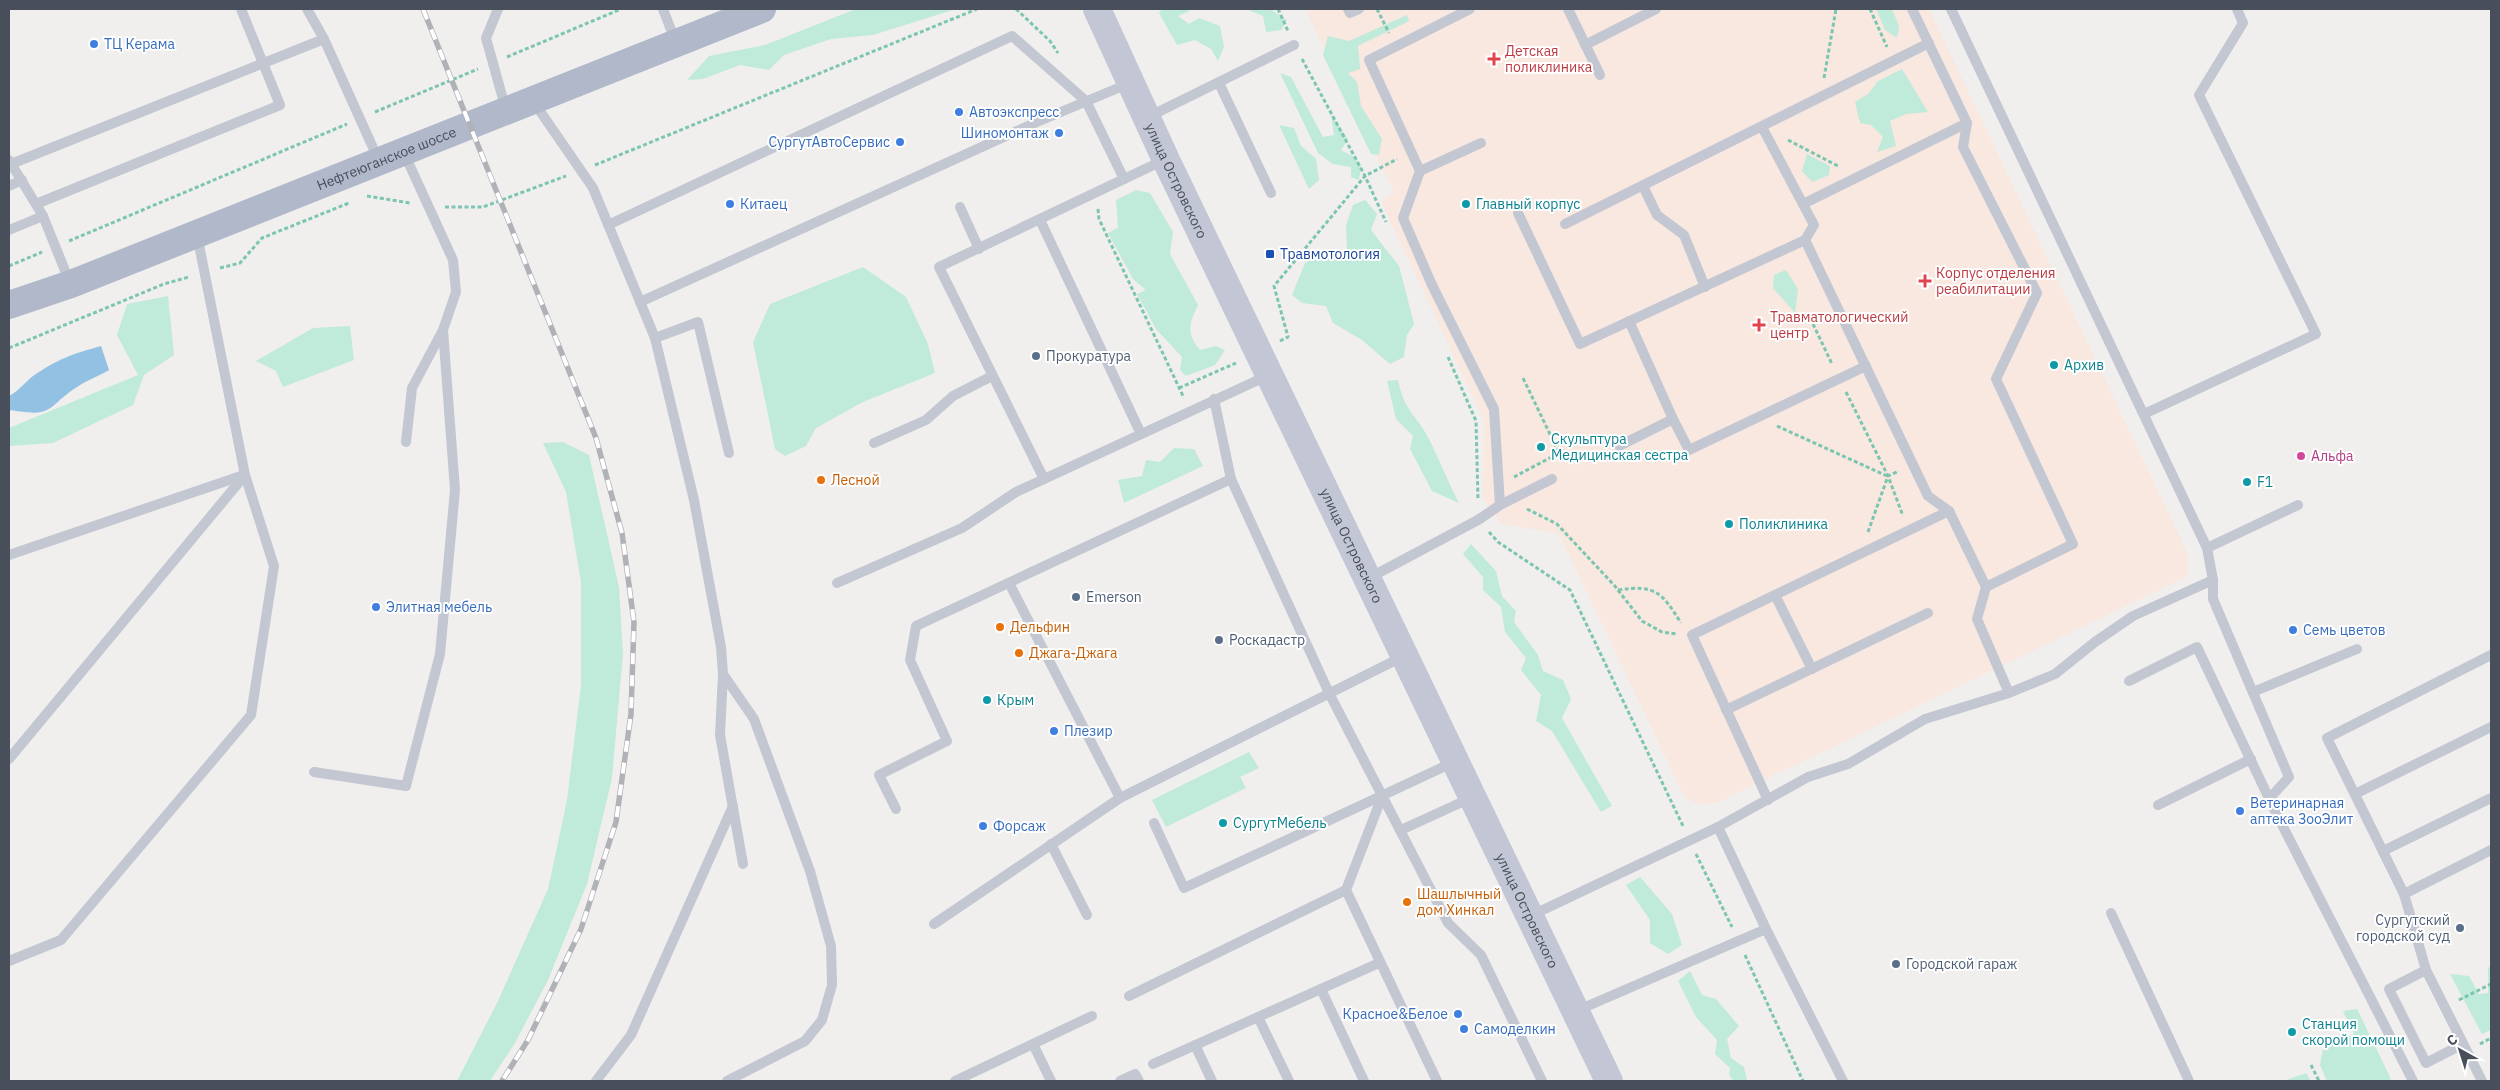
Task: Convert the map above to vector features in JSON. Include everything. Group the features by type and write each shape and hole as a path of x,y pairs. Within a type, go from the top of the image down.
{"main road":[{"name":"Нефтеюганское шоссе","path":"9,305 71,284 762,9"},
{"name":"улица Островского","path":"1097,9 1166,160 1406,655 1609,1081"}],"lane":[{"path":"36,204 280,106 264,62 241,9"},
{"path":"307,9 324,39 360,119 430,207 454,260 456,292 443,330 412,388 406,442"},
{"path":"498,9 486,38 506,112"},
{"path":"663,9 677,44"},
{"path":"1348,9 1350,13 1359,9"},
{"path":"1470,9 1369,60 1420,171 1403,218 1432,285 1494,409 1505,502"},
{"path":"1568,9 1600,75"},
{"path":"1585,44 1656,9"},
{"path":"1912,9 1967,123 1963,148 2037,293 1996,379 2073,544 1986,587"},
{"path":"1951,9 2206,548 2213,580 2213,599 2290,777 2270,799"},
{"path":"2144,414 2316,334 2199,95 2243,24 2237,9"},
{"path":"608,225 1012,36 1086,101 1124,179"},
{"path":"71,284 43,216 10,161 324,39"},
{"path":"1565,224 1929,43"},
{"path":"1148,117 1294,44"},
{"path":"640,302 1086,101 1132,83"},
{"path":"1219,83 1271,193"},
{"path":"533,101 593,188 655,338 694,500 721,647 723,674 720,735 743,864"},
{"path":"1803,204 1967,123"},
{"path":"1518,213 1580,344 1805,240 1814,225 1762,127"},
{"path":"1420,171 1481,143"},
{"path":"1044,480 939,267 1166,160"},
{"path":"9,186 22,180"},
{"path":"1643,186 1658,215 1684,235 1705,286"},
{"path":"960,207 979,248"},
{"path":"9,230 43,216"},
{"path":"1040,220 1141,434"},
{"path":"9,961 61,940 251,715 274,566 245,475 197,234"},
{"path":"1805,240 1928,496 1949,511 1986,587 1977,619 1996,668 2009,693"},
{"path":"655,338 698,322 729,453"},
{"path":"1629,322 1689,450 1760,418 1866,366"},
{"path":"314,772 406,786 440,654 455,490 443,330"},
{"path":"837,584 962,528 1016,492 1214,399 1264,364"},
{"path":"874,443 926,420 953,396 992,376"},
{"path":"1214,399 1231,479 1329,694 1383,794 1448,924 1481,955 1542,1081"},
{"path":"1619,446 1673,419"},
{"path":"9,563 13,553 245,475"},
{"path":"9,759 245,475"},
{"path":"896,809 880,775 947,741 910,660 916,626 1231,479"},
{"path":"1368,579 1478,520 1505,502 1552,479"},
{"path":"2206,548 2298,504"},
{"path":"1768,800 1692,635 1949,511"},
{"path":"1530,916 1718,827 1808,777 1848,764 1925,719 2009,693 2055,674 2095,642 2133,616 2213,580"},
{"path":"1009,583 1120,798"},
{"path":"1775,595 1812,669"},
{"path":"1726,710 1928,613"},
{"path":"2129,681 2197,647 2270,799 2413,1081"},
{"path":"2253,692 2357,649"},
{"path":"2482,1081 2426,970 2404,894 2327,738 2491,654"},
{"path":"934,924 1120,798 1406,655"},
{"path":"723,674 754,719 810,871 831,946 832,985 822,1020 805,1042 726,1081"},
{"path":"2355,794 2491,727"},
{"path":"2158,805 2251,759"},
{"path":"1154,823 1184,888 1456,760"},
{"path":"1129,996 1346,890 1383,794"},
{"path":"1401,830 1474,797"},
{"path":"2383,851 2491,798"},
{"path":"596,1081 631,1034 733,806"},
{"path":"1718,827 1766,929 1843,1081"},
{"path":"1051,844 1086,915"},
{"path":"2404,894 2491,850"},
{"path":"1346,890 1379,963 1437,1081"},
{"path":"2111,913 2189,1081"},
{"path":"1575,1011 1766,929"},
{"path":"1153,1064 1379,963"},
{"path":"2426,970 2389,989 2426,1063 2463,1044"},
{"path":"1321,989 1364,1081"},
{"path":"955,1081 1092,1016"},
{"path":"1258,1017 1288,1081"},
{"path":"1033,1044 1051,1081"},
{"path":"1196,1045 1212,1081"},
{"path":"1120,1081 1135,1074 1138,1081"}],"path":[{"path":"9,266 621,9"},
{"path":"360,198 369,195 430,207 482,207 581,171 977,9"},
{"path":"1278,9 1294,44 1365,176 1390,230"},
{"path":"1377,9 1395,47"},
{"path":"1820,98 1836,9"},
{"path":"1870,9 1893,62"},
{"path":"1762,127 1859,177"},
{"path":"1179,388 1264,364 1288,337 1274,286 1365,176 1412,152"},
{"path":"1095,194 1099,220 1190,411"},
{"path":"9,348 164,284 240,263 262,238 351,202"},
{"path":"1813,324 1888,476 1906,524"},
{"path":"1444,348 1476,421 1478,520 1498,542 1570,590 1738,940 1803,1081"},
{"path":"1508,479 1559,453 1523,378"},
{"path":"1760,418 1888,476"},
{"path":"1860,554 1888,476"},
{"path":"1505,502 1557,524 1618,590 1642,621 1662,632 1676,635 1681,632"},
{"path":"1618,590 1638,586 1654,590 1665,598 1685,630"},
{"path":"2444,1006 2491,984"},
{"path":"2310,1065 2319,1081"}],"shaded area":[{"name":"Травматологический центр","path":"1305,9 1929,9 2188,554 2188,576 1719,802 1700,805 1685,798 1559,534 1502,524 1483,497 1484,420 1381,202 1394,192"}],"green space":[{"path":"856,9 956,9 873,35 831,39 784,55 769,70 740,65 703,79 687,80 709,56 765,45"},
{"path":"1162,9 1188,9 1189,11 1178,16 1189,24 1199,18 1220,26 1224,47 1218,61 1211,49 1195,40 1177,45 1159,13"},
{"path":"1246,9 1270,9 1287,20 1281,30 1266,32 1263,16"},
{"path":"1876,9 1892,9 1899,26 1897,38 1885,30"},
{"path":"1407,15 1409,21 1358,46 1360,69 1348,73 1357,82 1361,106 1382,139 1379,155 1371,154 1323,55 1328,36 1349,41"},
{"path":"1902,69 1928,112 1906,114 1890,121 1896,146 1877,152 1883,137 1871,125 1860,123 1855,102 1868,94 1878,81"},
{"path":"1280,73 1291,77 1323,137 1334,135 1331,114 1348,139 1341,150 1354,157 1361,166 1359,180 1351,177 1351,167 1333,164 1318,153"},
{"path":"1279,125 1294,128 1301,146 1316,159 1319,180 1309,189"},
{"path":"1807,154 1830,166 1829,175 1812,182 1802,171"},
{"path":"1136,190 1150,193 1173,232 1170,254 1198,305 1190,328 1196,344 1200,350 1216,346 1225,350 1215,365 1186,376 1180,370 1182,357 1156,329 1137,294 1146,290 1133,279 1108,233 1118,228 1116,200"},
{"path":"1365,200 1377,214 1371,230 1399,266 1414,324 1407,335 1404,357 1390,364 1362,340 1333,323 1326,306 1302,303 1292,295 1305,263 1323,250 1347,251 1346,225 1353,205"},
{"path":"863,267 906,297 928,344 935,373 863,402 816,428 806,446 785,456 775,449 753,342 770,304"},
{"path":"1786,270 1798,289 1795,313 1773,288 1774,275"},
{"path":"168,296 174,355 144,375 133,405 53,443 9,446 9,428 138,375 117,335 127,304"},
{"path":"350,326 354,360 283,387 276,371 256,361 313,328"},
{"path":"1398,380 1407,406 1429,439 1459,503 1432,491 1410,449 1413,436 1396,419 1387,381"},
{"path":"563,442 589,455 619,587 623,654 612,778 587,884 548,980 515,1043 490,1081 457,1081 498,1001 548,889 567,800 581,685 581,582 566,492 543,443"},
{"path":"1174,448 1194,449 1203,466 1124,503 1118,480 1142,476 1146,460 1160,462"},
{"path":"1471,544 1496,571 1502,596 1516,611 1514,622 1538,655 1543,671 1563,680 1571,699 1562,718 1612,806 1601,812 1552,731 1536,721 1541,695 1521,670 1526,658 1505,632 1501,607 1483,590 1483,577 1463,554"},
{"path":"1249,752 1259,768 1240,777 1246,788 1166,827 1152,800"},
{"path":"1640,877 1672,914 1682,945 1668,954 1650,943 1650,920 1626,885"},
{"path":"2491,966 2491,1030 2482,1034 2450,974 2469,976 2479,994 2488,993 2488,968"},
{"path":"1690,971 1702,995 1716,999 1739,1026 1727,1039 1731,1058 1744,1067 1747,1081 1734,1081 1729,1075 1730,1068 1715,1054 1717,1040 1696,1017 1678,981"},
{"path":"2357,1009 2391,1079 2387,1081 2327,1081 2320,1065 2323,1049 2354,1034 2343,1011"},
{"path":"2306,1073 2311,1081 2283,1081"}],"water":[{"path":"101,346 109,370 81,385 43,412 11,410 9,413 9,396 33,376 50,365"}],"railway":[{"path":"423,9 596,438 622,533 634,622 631,714 616,822 581,929 528,1040 502,1081"}],"place":[{"name":"ТЦ Керама","path":"94,44"},
{"name":"Детская поликлиника","path":"1494,59"},
{"name":"Автоэкспресс","path":"959,112"},
{"name":"Шиномонтаж","path":"1059,133"},
{"name":"СургутАвтоСервис","path":"900,142"},
{"name":"Китаец","path":"730,204"},
{"name":"Главный корпус","path":"1466,204"},
{"name":"Травмотология","path":"1270,254"},
{"name":"Корпус отделения реабилитации","path":"1925,281"},
{"name":"Травматологический центр","path":"1759,325"},
{"name":"Прокуратура","path":"1036,356"},
{"name":"Архив","path":"2054,365"},
{"name":"Скульптура Медицинская сестра","path":"1541,447"},
{"name":"Альфа","path":"2301,456"},
{"name":"Лесной","path":"821,480"},
{"name":"F1","path":"2247,482"},
{"name":"Поликлиника","path":"1729,524"},
{"name":"Emerson","path":"1076,597"},
{"name":"Элитная мебель","path":"376,607"},
{"name":"Дельфин","path":"1000,627"},
{"name":"Семь цветов","path":"2293,630"},
{"name":"Роскадастр","path":"1219,640"},
{"name":"Джага-Джага","path":"1019,653"},
{"name":"Крым","path":"987,700"},
{"name":"Плезир","path":"1054,731"},
{"name":"Ветеринарная аптека ЗооЭлит","path":"2240,811"},
{"name":"СургутМебель","path":"1223,823"},
{"name":"Форсаж","path":"983,826"},
{"name":"Шашлычный дом Хинкал","path":"1407,902"},
{"name":"Сургутский городской суд","path":"2460,928"},
{"name":"Городской гараж","path":"1896,964"},
{"name":"Красное&Белое","path":"1458,1014"},
{"name":"Самоделкин","path":"1464,1029"},
{"name":"Станция скорой помощи","path":"2292,1032"}]}
